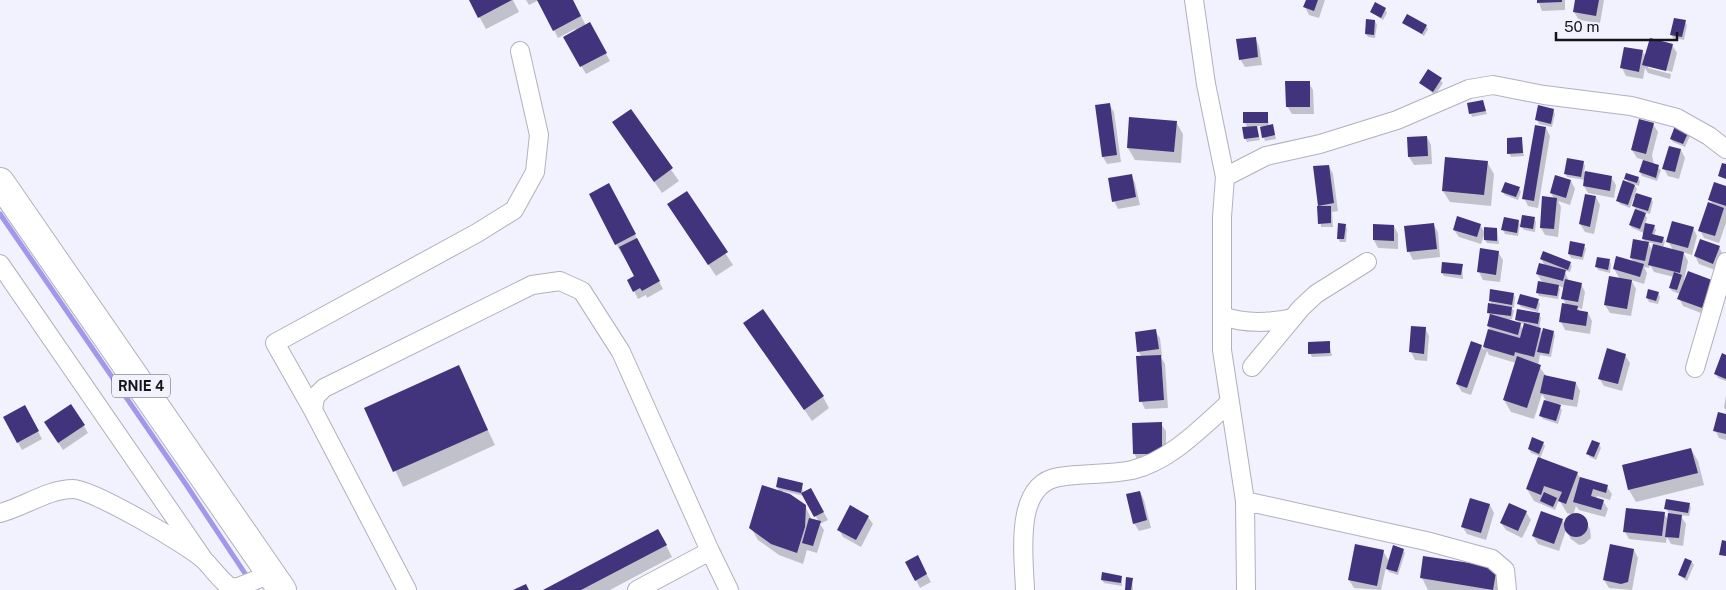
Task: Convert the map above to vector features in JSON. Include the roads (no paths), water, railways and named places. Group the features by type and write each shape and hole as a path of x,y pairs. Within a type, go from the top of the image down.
{"main road":[{"name":"RNIE 4","path":"0,182 276,582"}],"street":[{"path":"1194,0 1206,84 1225,177 1222,217 1222,350 1245,501 1246,590"},
{"path":"407,590 313,410 275,343 477,233 514,210 535,172 539,135 520,51"},
{"path":"1225,177 1266,156 1328,141 1397,120 1470,89 1493,85 1544,95 1631,106 1677,118 1709,136 1726,149"},
{"path":"1252,367 1316,294 1368,262"},
{"path":"1695,368 1726,262"},
{"path":"0,264 204,560 230,588 276,582"},
{"path":"313,410 315,397 324,388 532,285 560,281 582,291 621,352 729,590"},
{"path":"1222,316 1236,320 1261,322 1293,318"},
{"path":"1025,590 1023,527 1030,498 1042,484 1057,477 1132,470 1159,460 1186,441 1229,404"},
{"path":"0,513 58,491 75,489 102,500 189,549 204,560"},
{"path":"1245,501 1426,541 1492,559 1505,570 1507,590"},
{"path":"637,590 710,551"}],"waterway":[{"path":"0,214 185,483 256,590"}]}
